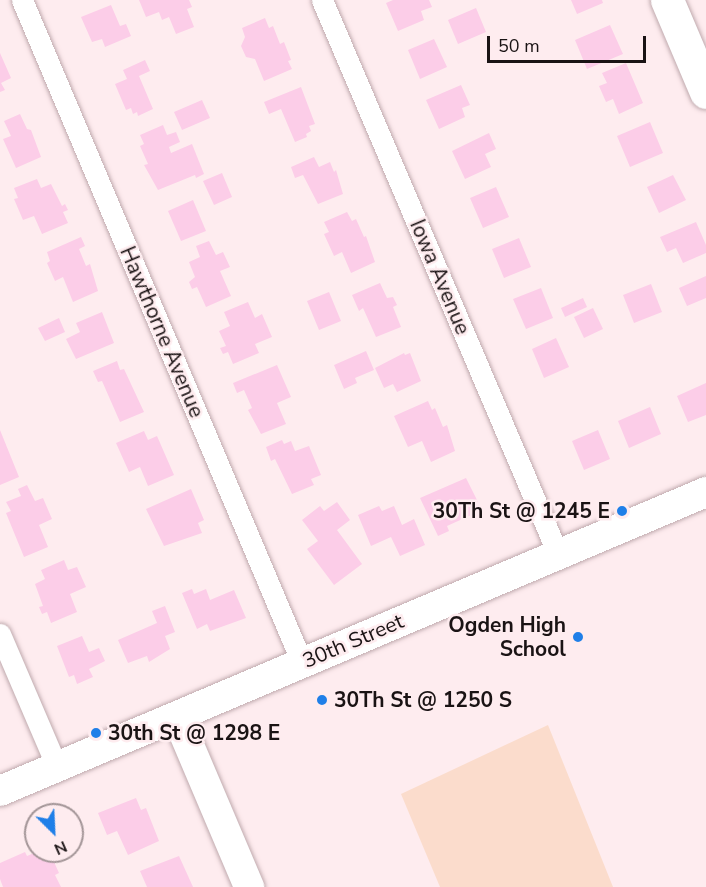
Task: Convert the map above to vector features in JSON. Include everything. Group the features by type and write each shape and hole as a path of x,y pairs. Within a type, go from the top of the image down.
{"main road":[{"path":"667,0 705,88"}],"street":[{"name":"Hawthorne Avenue","path":"22,0 302,663"},
{"name":"Iowa Avenue","path":"322,0 558,554"},
{"name":"30th Street","path":"0,791 706,492"},
{"path":"0,634 57,767"},
{"path":"177,717 249,887"}],"shaded area":[{"path":"548,725 613,887 440,887 401,794"}],"building":[{"path":"139,0 189,0 192,7 187,9 194,27 176,34 169,17 162,20 159,12 146,17"},
{"path":"393,0 429,0 432,7 421,11 424,20 398,31 386,3"},
{"path":"571,0 602,0 603,3 577,14"},
{"path":"111,5 120,26 126,24 131,36 105,47 102,39 92,42 81,17"},
{"path":"476,8 486,32 458,44 448,20"},
{"path":"265,18 269,28 273,26 280,44 284,42 292,69 264,81 255,59 246,57 241,46 245,37 242,28"},
{"path":"610,25 623,54 587,69 575,40"},
{"path":"434,39 447,67 420,79 408,50"},
{"path":"0,53 11,78 1,83 5,90 0,92"},
{"path":"145,60 150,71 139,76 153,109 138,116 137,112 133,114 131,108 126,110 115,84 127,79 123,70"},
{"path":"626,63 643,103 619,114 613,99 606,102 599,86 607,83 602,73"},
{"path":"461,85 470,105 462,108 465,117 439,129 426,100"},
{"path":"301,87 315,124 309,126 311,131 306,134 307,137 295,142 281,109 269,114 264,102"},
{"path":"202,100 210,118 182,130 174,112"},
{"path":"20,114 27,129 31,130 41,157 16,168 3,139 11,136 4,121"},
{"path":"650,122 663,153 630,167 617,136"},
{"path":"163,125 167,135 176,132 180,142 169,147 171,153 192,144 204,174 196,178 195,175 158,190 144,165 148,164 140,146 144,144 140,135"},
{"path":"489,133 496,149 485,154 491,167 465,179 452,151"},
{"path":"314,157 319,167 330,162 334,172 336,170 343,194 318,204 303,175 295,178 291,167"},
{"path":"222,173 232,197 214,205 203,181"},
{"path":"673,175 686,200 659,213 647,187"},
{"path":"37,179 41,188 51,184 62,206 65,204 68,210 63,212 68,223 42,234 34,216 23,220 14,199 18,198 14,188"},
{"path":"496,187 509,217 483,228 470,198"},
{"path":"193,200 206,231 181,241 168,211"},
{"path":"347,212 352,221 356,219 364,237 366,236 375,262 351,273 342,252 334,256 324,234 329,232 324,222"},
{"path":"696,222 706,245 706,253 683,263 676,248 667,252 660,237"},
{"path":"81,237 85,246 79,249 86,266 90,264 98,291 73,302 63,277 55,281 47,263 50,261 47,252"},
{"path":"519,238 531,267 504,278 492,249"},
{"path":"209,241 216,255 223,252 230,267 220,271 231,296 206,307 197,287 192,289 189,282 195,277 189,262 200,257 196,246"},
{"path":"706,276 706,298 687,306 679,288"},
{"path":"380,283 387,298 393,297 397,305 393,307 401,327 376,337 363,308 359,311 352,295"},
{"path":"651,284 662,312 634,323 623,295"},
{"path":"541,288 553,318 526,329 513,299"},
{"path":"329,292 341,321 319,330 307,301"},
{"path":"583,298 587,307 565,317 561,308"},
{"path":"248,302 255,318 262,314 272,337 255,344 259,353 233,364 228,352 223,354 220,348 226,346 219,331 230,326 224,312"},
{"path":"593,308 603,329 584,338 574,317"},
{"path":"102,312 114,343 76,359 66,339 80,332 76,323"},
{"path":"59,318 65,332 45,341 38,328"},
{"path":"556,338 569,367 544,378 532,349"},
{"path":"366,351 374,370 355,378 357,383 344,389 334,365"},
{"path":"404,353 405,355 410,353 421,381 397,392 393,384 384,388 375,368"},
{"path":"117,361 120,370 124,369 144,412 120,422 102,381 98,382 93,371"},
{"path":"277,365 291,397 277,403 286,424 261,434 248,410 252,408 244,390 237,393 233,383"},
{"path":"706,383 706,415 688,422 677,396"},
{"path":"428,401 432,410 435,408 443,427 447,425 455,451 431,462 422,441 408,447 394,416"},
{"path":"650,407 661,434 629,448 618,421"},
{"path":"0,430 19,477 0,485"},
{"path":"598,430 610,459 584,470 572,441"},
{"path":"144,431 148,440 157,436 174,475 148,486 140,467 129,472 116,443"},
{"path":"282,440 284,444 291,441 295,451 309,446 321,475 311,479 314,485 292,494 275,459 271,461 266,447"},
{"path":"466,478 478,502 474,504 478,512 447,526 449,531 438,536 420,498"},
{"path":"27,485 35,501 43,498 52,519 39,525 48,547 24,557 6,513 11,511 6,502 21,496 18,489"},
{"path":"191,489 204,520 198,523 202,533 164,546 146,509"},
{"path":"337,502 350,520 337,530 362,564 334,585 307,549 318,541 302,520 320,506 324,511"},
{"path":"379,506 382,511 394,506 402,525 414,519 425,545 400,556 391,537 371,546 358,515"},
{"path":"64,560 68,570 77,567 86,587 70,594 77,612 51,623 47,612 42,614 39,607 43,606 35,584 45,579 41,570"},
{"path":"192,589 194,594 206,589 210,600 234,590 246,618 210,631 207,624 197,629 182,593"},
{"path":"165,606 175,632 165,636 170,649 149,662 147,656 128,663 118,640 157,623 152,611"},
{"path":"82,636 89,652 99,648 105,661 89,669 93,677 77,684 74,675 69,677 57,646"},
{"path":"136,798 141,810 146,808 159,841 128,855 117,831 107,835 98,813"},
{"path":"24,852 24,863 54,863 59,873 55,875 61,887 3,887 0,879 0,863"},
{"path":"179,856 193,887 147,887 140,871"}],"place":[{"name":"30Th St @ 1245 E","path":"622,511"},
{"name":"Ogden High School","path":"578,637"},
{"name":"30Th St @ 1250 S","path":"322,700"},
{"name":"30th St @ 1298 E","path":"96,733"}]}
